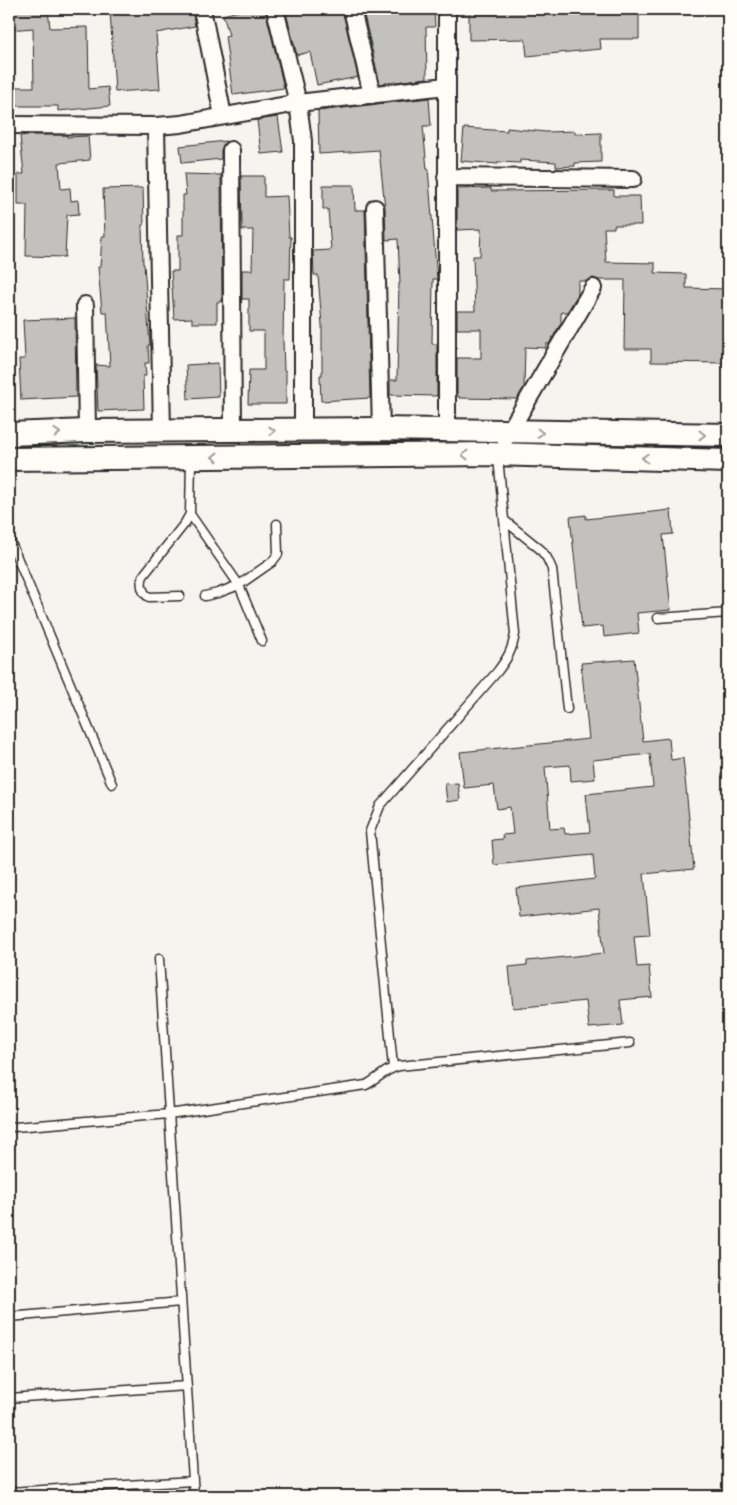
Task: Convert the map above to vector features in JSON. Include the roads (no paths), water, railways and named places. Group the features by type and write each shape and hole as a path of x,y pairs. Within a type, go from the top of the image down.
{"main road":[{"path":"9,434 87,431 381,429 728,436"},
{"path":"9,459 498,455 728,461"}],"street":[{"path":"202,9 223,116"},
{"path":"275,9 298,103 303,141 303,430"},
{"path":"352,9 372,95"},
{"path":"446,9 447,431"},
{"path":"9,125 156,126 181,124 298,103 446,86"},
{"path":"156,126 162,431"},
{"path":"231,150 233,431"},
{"path":"446,177 632,179"},
{"path":"375,208 381,429"},
{"path":"498,455 508,432 594,288"},
{"path":"85,305 87,431"}],"lane":[{"path":"392,1068 370,831 380,806 497,672 508,658 513,647 515,634 498,455"},
{"path":"180,596 150,597 144,592 142,581 143,576 190,514 190,457"},
{"path":"190,514 239,585 262,641"},
{"path":"504,520 540,549 547,558 552,570 567,709"},
{"path":"205,596 239,585 276,558 278,554 277,524"},
{"path":"9,538 112,784"},
{"path":"658,618 728,613"},
{"path":"159,959 194,1496"},
{"path":"15,1127 169,1114 366,1085 392,1068 630,1042"},
{"path":"9,1317 181,1302"},
{"path":"9,1398 187,1386"},
{"path":"9,1492 193,1481"}]}
